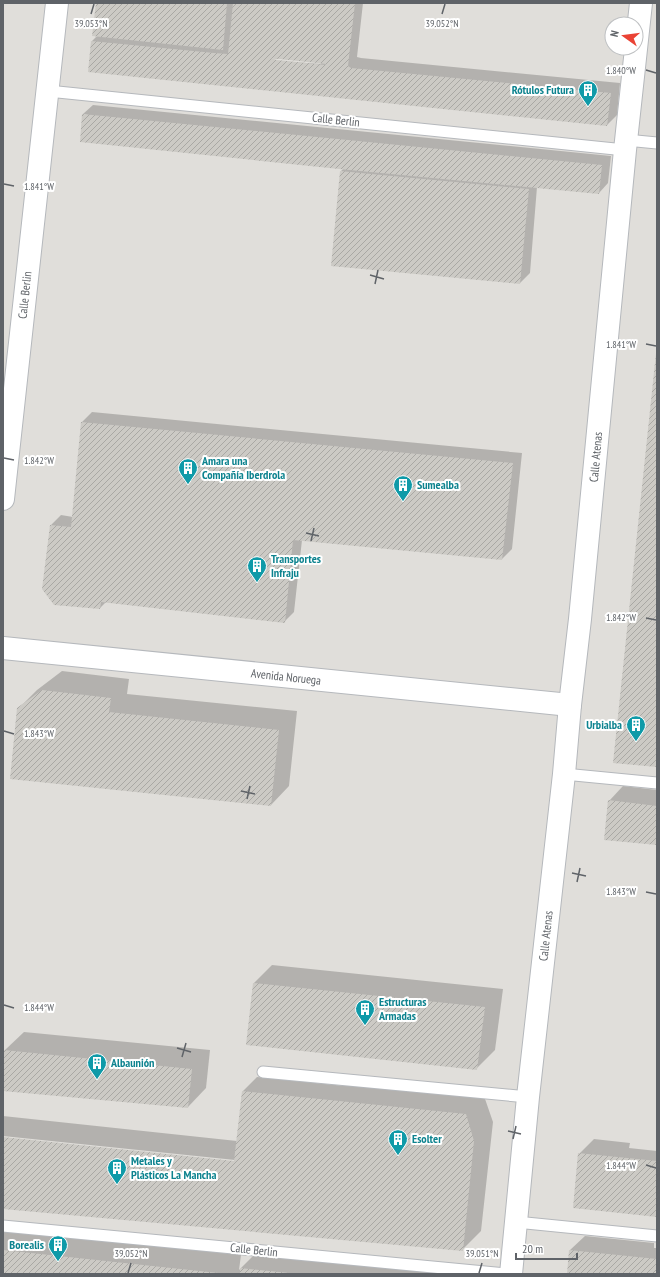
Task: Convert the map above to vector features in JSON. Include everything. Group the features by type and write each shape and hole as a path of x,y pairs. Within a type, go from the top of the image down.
{"street":[{"name":"Calle Berlin","path":"3,499 10,367 48,91 57,3"},
{"name":"Calle Atenas","path":"511,1274 528,1097 581,611 641,3"},
{"name":"Avenida Noruega","path":"3,648 570,706"}],"lane":[{"name":"Calle Berlin","path":"48,91 626,145"},
{"path":"626,145 657,143"},
{"path":"564,774 657,783"},
{"path":"263,1072 528,1097"},
{"path":"516,1222 657,1236"},
{"name":"Calle Berlin","path":"3,1226 506,1274"}],"shaded area":[{"path":"3,3 657,3 657,1274 3,1274"}],"building":[{"path":"96,3 227,3 223,50 92,36"},
{"path":"233,3 355,3 348,66 351,68 611,93 607,126 88,72 91,41 228,54","holes":["271,58 326,64 277,60"]},
{"path":"82,114 602,165 599,194 80,142"},
{"path":"340,171 529,189 520,284 331,266"},
{"path":"656,353 657,354 657,767 613,763"},
{"path":"81,422 513,463 502,560 293,540 285,623 101,602 100,609 54,605 42,589 50,525 71,527"},
{"path":"42,690 111,698 109,712 279,730 271,806 10,779 17,708"},
{"path":"608,800 657,806 657,845 604,840"},
{"name":"Estructuras Armadas","path":"253,983 485,1007 477,1070 246,1045"},
{"name":"Albaunión","path":"4,1050 192,1069 188,1108 3,1091"},
{"path":"242,1091 466,1114 474,1141 463,1251 3,1209 3,1137 234,1161"},
{"path":"578,1153 657,1161 657,1217 573,1208"},
{"name":"Borealis","path":"3,1250 218,1273 218,1274 3,1274"},
{"path":"569,1250 657,1259 657,1274 567,1274"},
{"path":"240,1268 289,1273 289,1274 240,1274"}],"place":[{"name":"Rótulos Futura","path":"588,107"},
{"name":"Amara una Compañía Iberdrola","path":"188,485"},
{"name":"Sumealba","path":"403,502"},
{"name":"Transportes Infraju","path":"257,583"},
{"name":"Urbialba","path":"636,742"},
{"name":"Estructuras Armadas","path":"365,1026"},
{"name":"Albaunión","path":"97,1080"},
{"name":"Esolter","path":"398,1156"},
{"name":"Metales y Plásticos La Mancha","path":"117,1185"},
{"name":"Borealis","path":"58,1262"}]}
